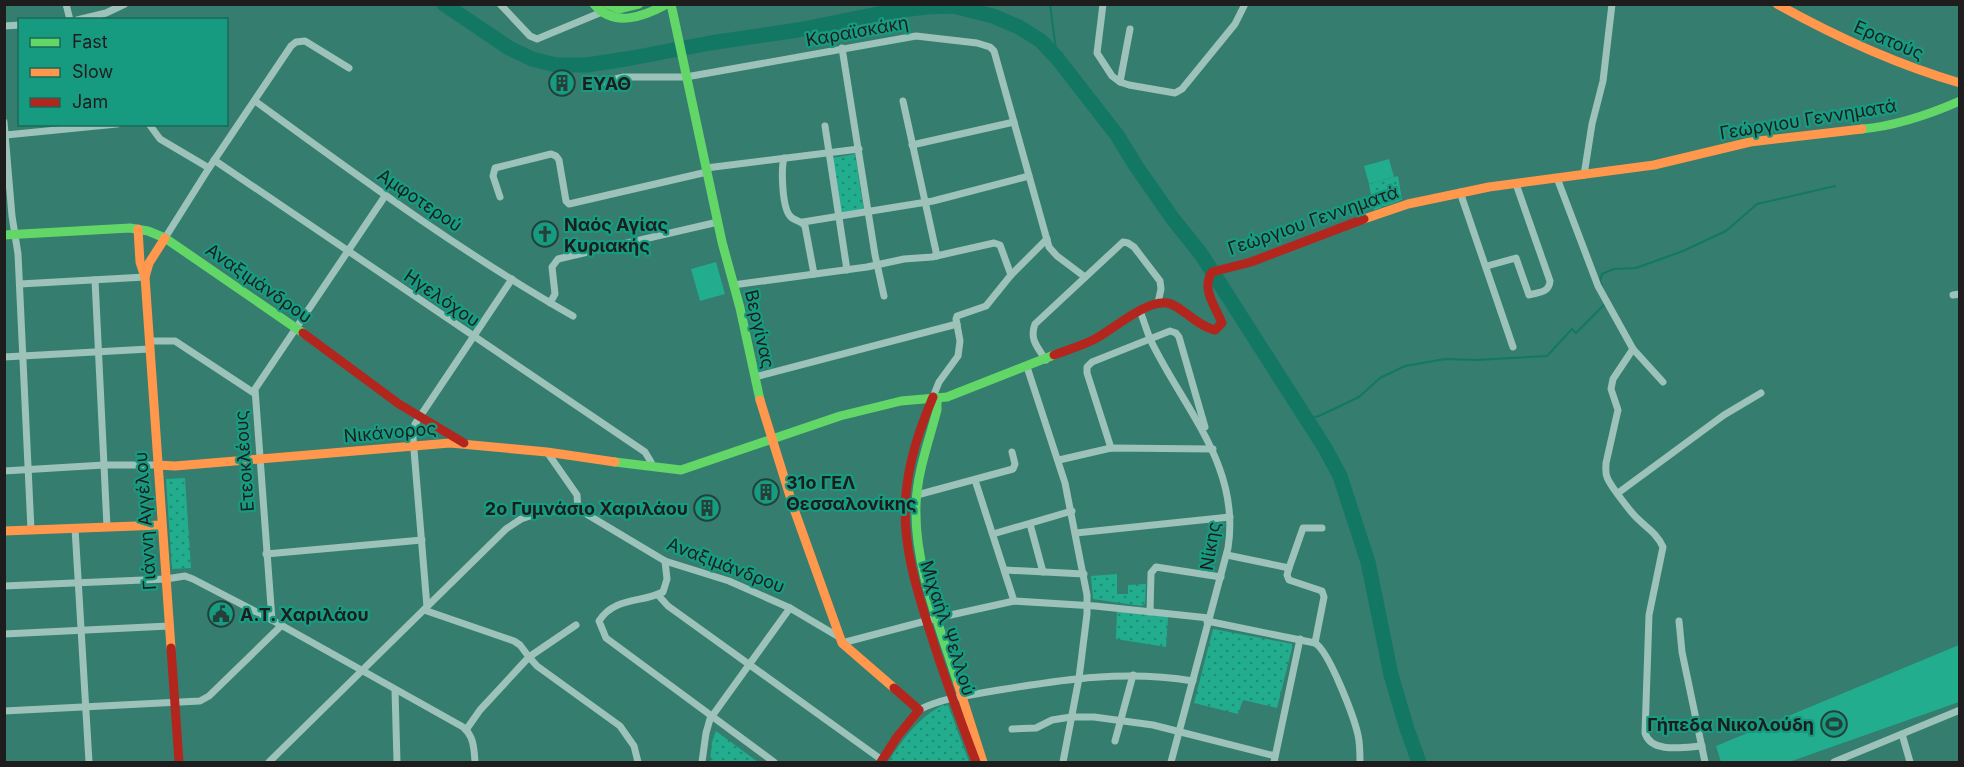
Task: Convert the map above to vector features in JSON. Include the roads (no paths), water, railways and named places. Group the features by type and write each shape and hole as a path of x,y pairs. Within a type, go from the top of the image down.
{"street":[{"path":"85,18 105,13 125,4"},
{"path":"500,4 531,37 537,39 604,8"},
{"path":"594,4 604,8 621,9 639,4"},
{"path":"604,8 612,18 621,18 655,10 669,4"},
{"name":"Βεργίνας","path":"669,4 718,222 772,440 841,640"},
{"path":"1103,4 1097,51 1112,76 1120,82 1173,92 1180,91 1235,24 1245,4"},
{"path":"1584,175 1604,71 1612,4"},
{"name":"Ερατούς","path":"1777,4 1820,28 1861,46 1917,70 1959,83"},
{"path":"1120,82 1130,29"},
{"name":"Καραϊσκάκη","path":"602,82 624,77 686,77 919,35 990,47 994,51 1047,240"},
{"path":"165,238 214,160 291,46 301,41 310,43 349,68"},
{"path":"842,48 884,296"},
{"name":"Αμφοτερού","path":"255,101 385,196 573,316"},
{"path":"903,101 937,256"},
{"name":"Γεώργιου Γεννηματά","path":"1158,303 1170,303 1205,328 1215,330 1222,323 1207,288 1207,280 1212,272 1251,262 1335,229 1408,204 1460,192 1654,165 1750,142 1884,127 1931,114 1959,101"},
{"path":"4,122 20,284 31,530"},
{"path":"912,145 1014,122"},
{"path":"150,126 160,139 209,168"},
{"path":"825,126 847,270"},
{"path":"6,135 81,127"},
{"path":"500,197 493,176 498,166 551,154 559,160 566,201 569,204 706,170 859,149"},
{"path":"784,158 781,170 787,211 793,218 803,222 924,203 1029,176"},
{"name":"Ηγελόχου","path":"214,160 472,337 645,452 651,462"},
{"path":"1557,178 1598,286 1633,349 1663,382"},
{"path":"1487,266 1516,258 1529,295 1545,291 1549,286 1550,281 1516,184"},
{"path":"1460,192 1513,347"},
{"name":"Ετεοκλέους","path":"272,620 254,393 295,327 385,196"},
{"path":"550,303 555,294 552,267 558,259 718,222"},
{"path":"803,222 814,274"},
{"name":"Αναξιμάνδρου","path":"4,235 121,228 138,229 165,238 295,327 418,417 469,445"},
{"name":"Γιάννη Αγγέλου","path":"138,229 140,262 145,277 179,762"},
{"name":"Γιάννη Αγγέλου","path":"145,277 149,263 165,238"},
{"path":"755,377 957,324 957,316 984,307 1011,275 1047,240 1055,254 1085,277"},
{"path":"772,440 840,416 901,401 947,397 1046,360 1093,340 1140,311 1158,303 1160,281 1134,247 1123,242 1036,322 1033,327 1033,341 1046,360"},
{"path":"733,285 937,256 996,243 1000,245 1011,275"},
{"path":"20,284 145,277"},
{"path":"425,608 414,428 418,417 512,279"},
{"path":"95,280 107,527"},
{"name":"Νίκης","path":"1140,311 1151,340 1213,449 1225,486 1230,517 1231,534 1227,555 1171,762"},
{"name":"Μιχαήλ Ψελλού","path":"957,324 960,341 958,356 939,382 912,451 906,480 905,534 910,565 926,620 982,762"},
{"path":"1111,448 1087,367 1092,362 1170,331 1178,335 1208,441"},
{"path":"4,357 98,352 175,341 254,393"},
{"path":"1633,349 1613,379 1612,398 1618,410 1606,472 1607,479 1635,516 1658,536 1663,547 1649,615 1645,701 1646,737 1648,742 1659,746 1702,746"},
{"path":"1027,367 1059,460 1072,511 1088,605 1079,678 1063,762"},
{"path":"1618,492 1724,415 1761,393"},
{"name":"Μιχαήλ Ψελλού","path":"933,397 937,401 937,410 921,467 917,495 917,531 922,563 976,762"},
{"name":"Νικάνορος","path":"4,471 104,465 175,466 450,444 547,452 644,468 681,470 772,440"},
{"path":"1059,460 1111,448 1213,449"},
{"path":"269,762 506,529 518,520 533,515 552,510 578,509 576,495 547,452"},
{"path":"917,495 1015,468 1012,452"},
{"path":"975,480 1014,601"},
{"name":"Αναξιμάνδρου","path":"578,509 665,561 729,581 790,608 841,640 919,710"},
{"path":"993,534 1072,511"},
{"path":"1076,533 1230,517"},
{"path":"1030,524 1043,572"},
{"path":"4,531 162,525"},
{"path":"75,528 89,762"},
{"path":"1315,643 1324,595 1320,590 1289,580 1287,575 1303,528 1322,528"},
{"path":"266,554 422,540"},
{"path":"1227,555 1289,568"},
{"path":"665,561 667,572 663,592 629,600 604,614 599,621 606,638 711,718 774,762"},
{"path":"1150,612 1151,573 1156,567 1221,577"},
{"path":"1005,570 1084,574"},
{"path":"4,586 166,579 185,576 282,625 466,729 472,740 475,762"},
{"path":"658,595 668,606 881,761 919,710 957,697 1079,678 1133,675 1193,681"},
{"path":"841,640 1014,601 1088,605 1150,612 1208,620 1300,639 1315,643 1322,648 1330,663 1358,735 1360,762"},
{"path":"425,608 520,645 537,666 620,726 634,746 638,762"},
{"path":"702,762 706,733 711,718 790,608"},
{"path":"1679,621 1705,762"},
{"path":"4,711 175,704 205,699 282,625"},
{"path":"466,729 528,655 576,625"},
{"path":"4,634 169,626"},
{"path":"1012,729 1036,728 1052,720 1082,716 1121,720 1179,731 1275,759 1300,639"},
{"path":"1115,741 1133,675"},
{"path":"395,690 396,762"},
{"path":"1834,762 1959,710"},
{"path":"1902,734 1910,762"}],"waterway":[{"path":"444,4 509,48 532,59 556,65 587,65 632,58 926,7 953,6 993,16 1019,27 1041,41 1117,135 1173,219 1201,254 1325,448 1340,476 1368,562 1391,675 1419,762"},
{"path":"1050,4 1057,58"},
{"path":"1602,287 1600,281 1602,274 1614,269 1636,268 1683,251 1726,231 1757,204 1835,186"},
{"path":"1306,419 1319,416 1359,397 1380,378 1405,366 1445,359 1477,360 1547,356 1572,329 1576,333 1605,304"}],"place":[{"name":"ΕΥΑΘ","path":"562,83"},
{"name":"Ναός Αγίας Κυριακής","path":"545,234"},
{"name":"31ο ΓΕΛ Θεσσαλονίκης","path":"766,492"},
{"name":"2ο Γυμνάσιο Χαριλάου","path":"707,508"},
{"name":"Α.Τ. Χαριλάου","path":"221,614"},
{"name":"Γήπεδα Νικολούδη","path":"1834,724"}]}
